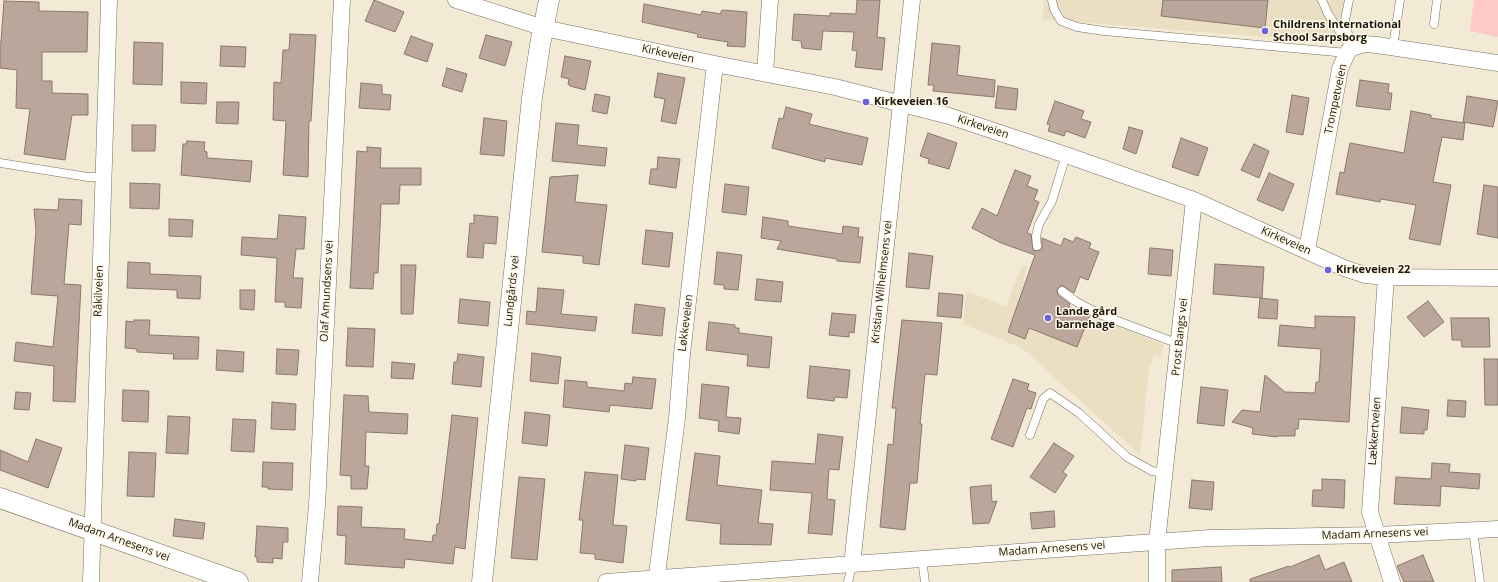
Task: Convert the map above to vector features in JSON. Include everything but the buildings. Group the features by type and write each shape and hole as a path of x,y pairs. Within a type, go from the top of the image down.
{"street":[{"name":"Råkilveien","path":"91,582 109,0"},
{"name":"Olaf Amundsens vei","path":"310,582 317,505 342,0"},
{"name":"Kirkeveien","path":"456,0 544,28 765,73 901,103 949,116 1194,200 1365,275 1386,277 1498,278"},
{"name":"Lundgårds vei","path":"482,582 532,98 549,0"},
{"path":"765,73 770,0"},
{"name":"Kristian Wilhelmsens vei","path":"852,565 912,0"},
{"path":"1349,50 1365,44 1498,63"},
{"name":"Trompetveien","path":"1308,250 1337,85 1349,50"},
{"name":"Løkkeveien","path":"656,580 677,418 682,354 715,64"},
{"name":"Prost Bangs vei","path":"1157,582 1157,542 1194,200"},
{"name":"Lækkertveien","path":"1386,277 1370,512 1392,582"},
{"name":"Madam Arnesens vei","path":"0,498 92,529 238,582"},
{"name":"Madam Arnesens vei","path":"606,582 656,580 1210,538 1377,535 1498,529"}],"lane":[{"path":"1052,0 1061,21 1077,27 1104,31 1349,50"},
{"path":"1322,0 1328,14 1349,50"},
{"path":"1349,0 1345,20 1349,50"},
{"path":"1393,47 1400,0"},
{"path":"1434,24 1437,0"},
{"path":"1037,246 1036,236 1039,224 1052,201 1066,155"},
{"path":"0,163 103,177"},
{"path":"1062,291 1075,301 1099,314 1179,344"},
{"path":"1030,435 1043,399 1050,393 1079,413 1127,457 1152,472 1165,473"},
{"path":"1473,530 1480,582"},
{"path":"922,559 925,582"},
{"path":"848,582 852,565"}],"shaded area":[{"name":"Childrens International School Sarpsborg","path":"1044,0 1346,0 1338,43 1042,19"},
{"path":"1474,0 1498,0 1498,37 1470,31"},
{"path":"1022,265 1027,266 1022,290 1092,321 1094,315 1164,345 1160,357 1154,356 1149,368 1140,455 1022,348 963,324 966,291 1006,306"}],"place":[{"name":"Childrens International School Sarpsborg","path":"1265,31"},
{"name":"Kirkeveien 16","path":"866,102"},
{"name":"Kirkeveien 22","path":"1328,270"},
{"name":"Lande gård barnehage","path":"1048,318"}]}
